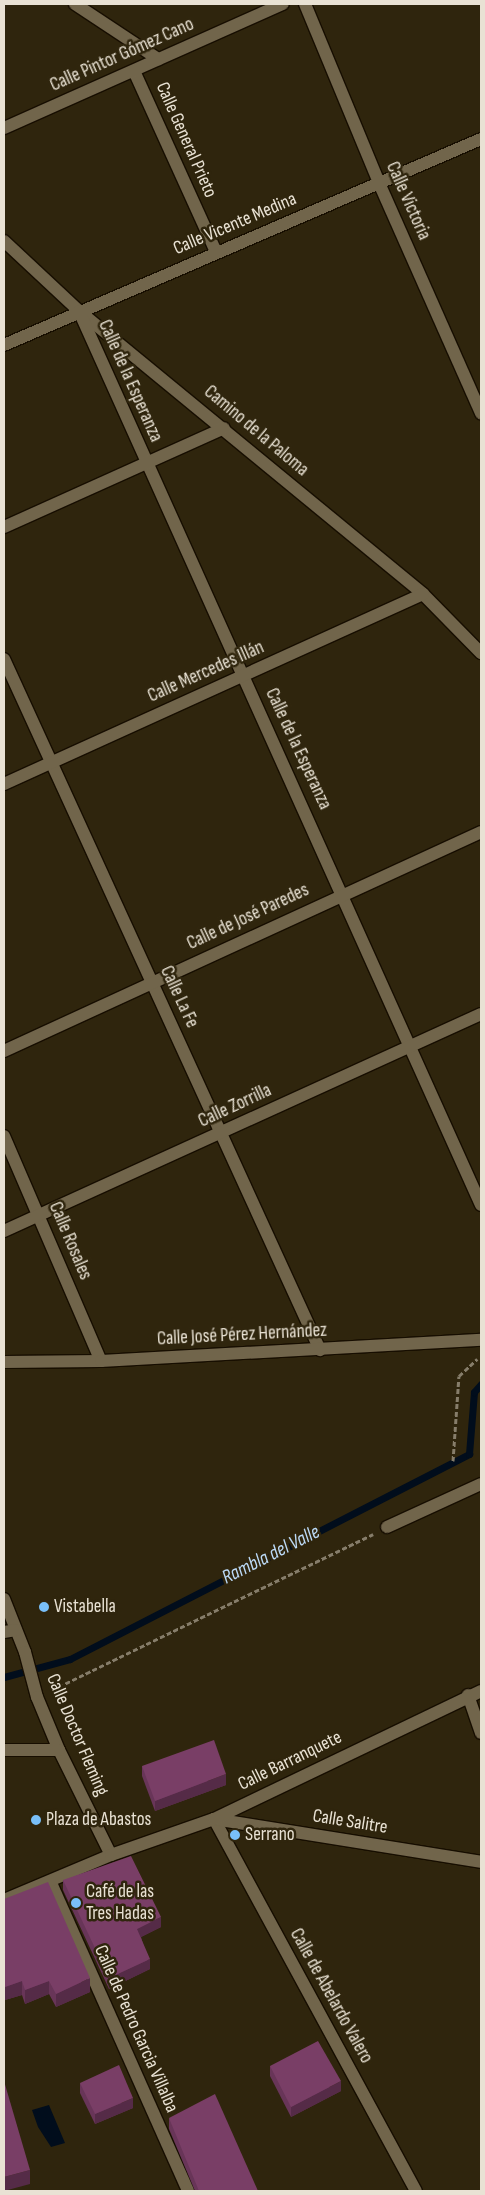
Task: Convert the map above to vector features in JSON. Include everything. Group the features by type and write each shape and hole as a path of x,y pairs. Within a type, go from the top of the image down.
{"street":[{"path":"75,4 158,59"},
{"name":"Calle Pintor Gómez Cano","path":"4,128 283,4"},
{"name":"Calle Victoria","path":"304,4 379,183 481,412"},
{"name":"Calle General Prieto","path":"134,71 216,252"},
{"name":"Calle Vicente Medina","path":"4,345 481,139"},
{"name":"Camino de la Paloma","path":"4,241 79,311 224,428 423,594 481,652"},
{"name":"Calle de la Esperanza","path":"79,311 146,463 344,894 409,1045 481,1204"},
{"path":"4,527 224,428"},
{"name":"Calle Mercedes Illán","path":"4,784 423,594"},
{"name":"Calle La Fe","path":"4,659 320,1350"},
{"name":"Calle de José Paredes","path":"4,1051 481,832"},
{"name":"Calle Zorrilla","path":"4,1231 37,1214 221,1133 409,1045 481,1014"},
{"name":"Calle Rosales","path":"4,1136 101,1361"},
{"name":"Calle José Pérez Hernández","path":"4,1362 101,1361 481,1340"},
{"path":"387,1527 481,1484"},
{"name":"Calle Doctor Fleming","path":"4,1599 10,1631 25,1652 37,1697 59,1750 111,1855"},
{"name":"Calle Barranquete","path":"4,1900 50,1883 111,1855 214,1819 468,1695 481,1691"},
{"path":"468,1695 481,1733"},
{"path":"4,1750 59,1750"},
{"name":"Calle Salitre","path":"214,1819 481,1862"},
{"name":"Calle de Abelardo Valero","path":"214,1819 416,2191"},
{"name":"Calle de Pedro Garcia Villalba","path":"50,1883 188,2191"}],"path":[{"path":"453,1461 459,1376 481,1355"},
{"path":"37,1697 387,1527"}],"water":[{"path":"49,2105 65,2143 51,2147 38,2127 32,2110"}],"building":[{"path":"214,1740 226,1774 155,1801 142,1766"},
{"path":"131,1856 161,1917 137,1929 150,1959 109,1978 63,1880"},
{"path":"48,1882 90,1978 56,1994 49,1981 25,1990 22,1981 5,1987 4,1899"},
{"path":"318,2041 341,2081 291,2107 270,2066"},
{"path":"119,2065 133,2098 95,2114 80,2083"},
{"path":"4,2081 30,2170 4,2177"},
{"path":"215,2094 258,2191 199,2191 169,2118"}],"waterway":[{"name":"Rambla del Valle","path":"4,1677 70,1659 469,1454 474,1392 481,1384"}],"place":[{"name":"Vistabella","path":"44,1607"},
{"name":"Plaza de Abastos","path":"36,1820"},
{"name":"Serrano","path":"235,1835"},
{"name":"Café de las Tres Hadas","path":"76,1903"}]}
